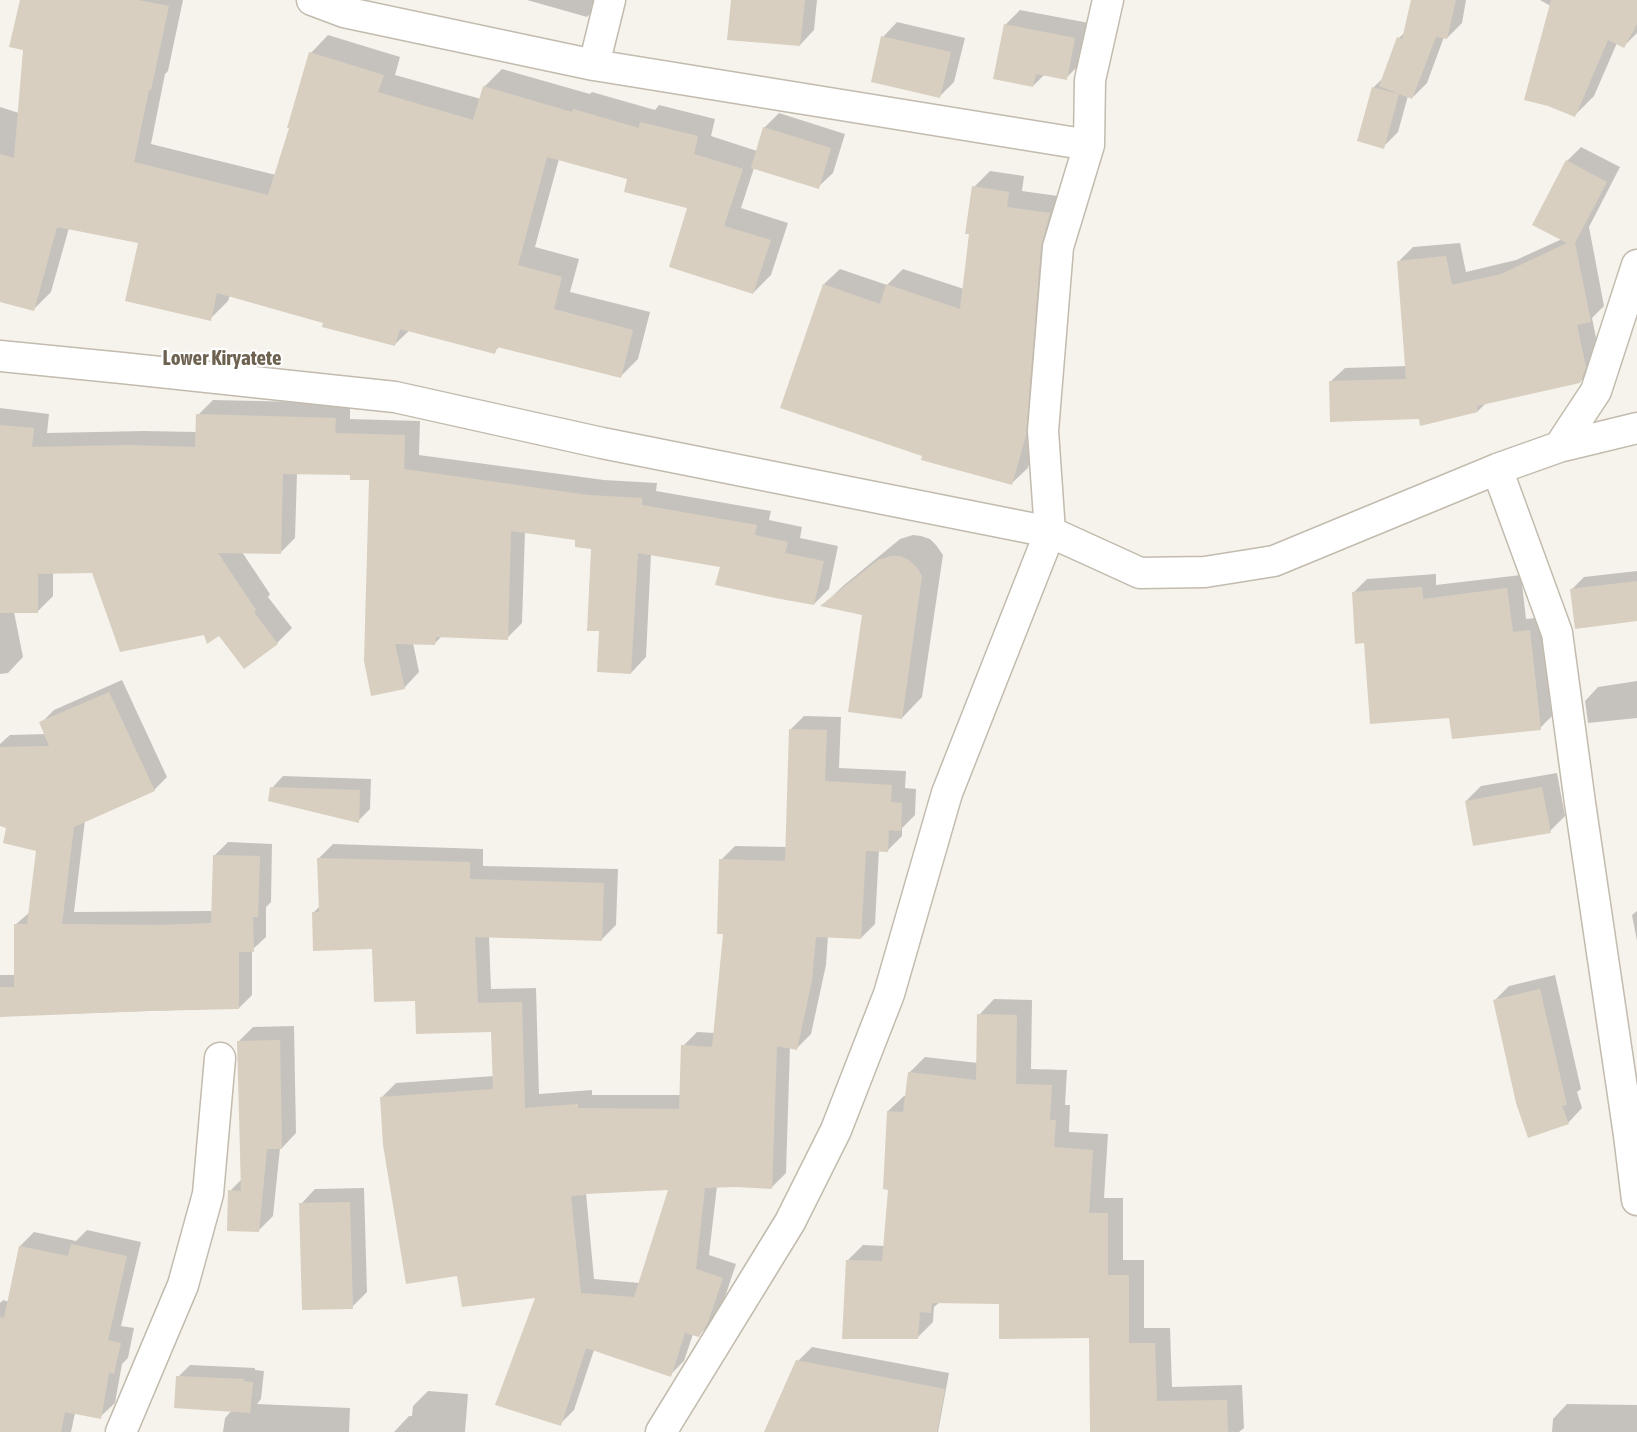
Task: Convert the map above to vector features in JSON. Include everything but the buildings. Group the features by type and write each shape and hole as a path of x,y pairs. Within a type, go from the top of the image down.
{"street":[{"path":"312,0 344,12 594,65 1089,145"},
{"path":"594,65 610,0"},
{"path":"661,1432 790,1222 836,1130 889,994 947,793 1050,532 1043,431 1058,247 1089,145 1090,80 1108,0"},
{"path":"1559,447 1596,391 1637,265"},
{"path":"0,357 395,397 614,445 1050,532 1140,573 1205,572 1274,561 1497,469 1559,447 1637,428"},
{"path":"1497,469 1557,633 1637,1200"},
{"path":"121,1432 183,1285 208,1194 220,1059"}],"district":[{"name":"Lower Kiryatete","path":"222,358"}]}
